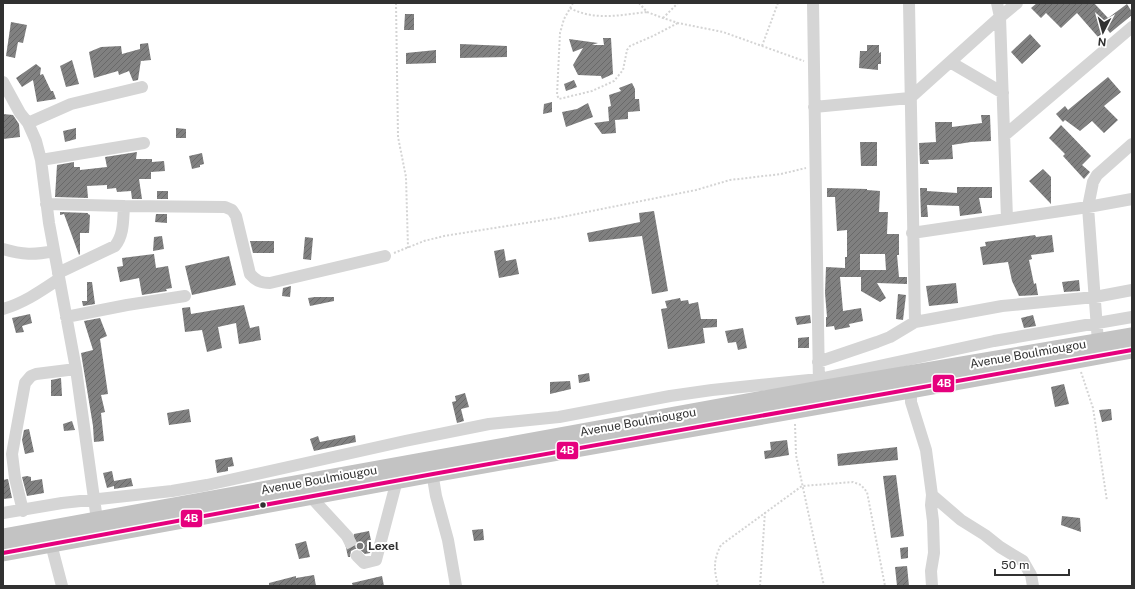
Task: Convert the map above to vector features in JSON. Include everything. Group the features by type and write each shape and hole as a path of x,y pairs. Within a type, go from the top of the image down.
{"highway":[{"name":"Avenue Boulmiougou","path":"3,553 397,480 462,453 819,384 1132,336"},
{"name":"Avenue Boulmiougou","path":"3,537 283,486 431,467 794,410 1132,350"}],"street":[{"path":"813,3 819,384"},
{"path":"909,3 912,233 915,322"},
{"path":"997,3 1000,17 1007,220"},
{"path":"814,107 910,98 1017,3"},
{"path":"1005,135 1132,27"},
{"path":"950,62 1003,93"},
{"path":"3,82 17,108 28,123 36,141 41,160 46,204 76,369 97,520"},
{"path":"28,123 71,104 142,87"},
{"path":"41,160 144,143"},
{"path":"1098,342 1088,207 1094,182 1098,175 1132,144"},
{"path":"912,233 1007,220 1132,199"},
{"path":"46,204 225,207 232,210 236,216 250,274 262,283 270,283 385,256"},
{"path":"3,309 26,300 59,276 115,246 120,240 122,233 124,206"},
{"path":"3,250 32,255 54,251"},
{"path":"818,362 890,337 915,322 1002,306 1095,297 1132,290"},
{"path":"66,317 185,296"},
{"path":"3,513 23,511 62,503 172,491 207,485 489,424 559,417 670,396 712,390 819,384 994,341 1132,317"},
{"path":"23,511 15,478 12,454 27,379 36,374 76,369"},
{"path":"911,390 911,402 926,450 932,495 931,505 934,553 931,571 932,586"},
{"path":"3,445 12,454"},
{"path":"431,467 436,496 448,540 456,586"},
{"path":"357,556 364,563 376,560 397,480"},
{"path":"932,495 961,520 1023,561 1031,575 1033,586"},
{"path":"310,496 347,536"},
{"path":"51,544 62,586"}],"path":[{"path":"396,3 398,138 406,177 408,248"},
{"path":"573,3 564,19 560,32 557,95 559,99 592,91 614,80 623,70 626,50 630,46 678,23"},
{"path":"639,3 647,12 663,18 678,23 723,32 815,65"},
{"path":"663,18 678,3"},
{"path":"762,46 778,3"},
{"path":"570,8 577,12 600,16 616,16 647,12"},
{"path":"385,256 435,238 557,218 676,195 730,180 798,171 815,165"},
{"path":"1076,359 1093,408 1107,501"},
{"path":"794,410 796,455 824,586"},
{"path":"718,586 714,570 716,556 721,545 802,486 853,482 861,485 867,492 884,586"},
{"path":"760,586 765,512"}],"building":[{"path":"1037,3 1094,3 1108,18 1127,4 1132,12 1132,15 1110,33 1107,29 1098,37 1077,13 1061,28 1046,13 1041,18 1031,8"},
{"path":"405,14 414,14 414,30 404,30"},
{"path":"11,22 27,25 23,43 18,42 15,58 6,56"},
{"path":"1030,34 1041,46 1022,64 1011,52"},
{"path":"603,38 611,38 613,74 602,79 601,76 578,75 573,65 583,48 573,52 569,39 598,43 592,45 604,45"},
{"path":"148,43 151,60 141,60 138,80 133,81 129,71 119,75 118,71 94,78 89,52 101,47 121,46 122,54 140,49 140,44"},
{"path":"460,44 507,46 507,57 460,58"},
{"path":"867,45 879,45 879,53 881,52 881,64 878,64 878,70 859,68 860,51 867,51"},
{"path":"436,50 436,63 406,64 406,53"},
{"path":"72,60 79,84 66,87 60,66"},
{"path":"36,64 41,68 40,75 43,74 56,99 37,102 33,80 22,87 16,78"},
{"path":"1108,77 1121,92 1104,106 1118,120 1104,133 1092,121 1080,131 1065,120 1063,122 1056,114 1065,106 1068,110"},
{"path":"574,80 577,87 566,91 564,84"},
{"path":"632,83 635,89 635,99 639,99 640,111 628,112 628,119 615,120 616,133 602,134 594,123 609,121 608,107 611,106 609,95 621,91 619,88"},
{"path":"552,102 552,112 543,114 544,104"},
{"path":"588,103 593,117 566,127 562,112 577,109"},
{"path":"3,114 13,115 19,124 20,137 3,139"},
{"path":"981,115 990,115 991,141 952,145 953,159 928,160 929,164 920,164 919,143 936,142 935,122 952,122 952,127 982,123"},
{"path":"1061,125 1091,156 1082,165 1090,172 1084,179 1063,156 1065,154 1049,138"},
{"path":"76,128 76,139 65,142 63,131"},
{"path":"176,128 186,129 186,138 176,138"},
{"path":"860,142 877,142 877,166 861,166"},
{"path":"137,152 136,159 152,159 152,162 164,161 165,171 151,172 151,179 139,179 142,199 132,199 131,191 117,192 116,188 107,189 107,185 87,186 88,198 55,197 57,165 74,162 74,167 80,167 80,170 107,167 105,157"},
{"path":"202,153 204,164 200,165 200,167 192,169 189,156"},
{"path":"1043,169 1051,177 1051,204 1029,181"},
{"path":"957,187 992,187 992,198 979,198 982,213 960,216 959,206 927,205 928,217 921,217 920,188 927,188 927,191 957,193"},
{"path":"827,188 867,189 880,191 879,212 888,212 887,234 899,234 899,255 897,255 899,277 907,277 907,284 877,283 886,298 880,302 861,291 861,277 840,277 843,311 861,308 863,321 849,324 850,327 835,330 834,326 826,327 826,267 845,268 845,257 847,257 847,230 837,231 835,197 827,197","holes":["860,254 885,254 886,270 860,270"]},
{"path":"157,191 168,191 168,199 157,199"},
{"path":"654,211 668,291 652,294 642,236 589,242 587,233 640,222 639,213"},
{"path":"60,212 88,213 90,215 89,233 80,233 79,255 64,214 60,215"},
{"path":"156,214 167,214 167,223 155,222"},
{"path":"1035,235 1036,237 1052,235 1054,252 1031,255 1032,259 1029,260 1038,295 1019,296 1012,281 1008,262 983,265 980,247 986,246 985,242"},
{"path":"162,236 164,249 153,251 154,237"},
{"path":"305,237 313,238 311,260 303,259"},
{"path":"250,241 274,241 274,253 253,253"},
{"path":"504,249 506,261 516,259 519,274 499,278 494,251"},
{"path":"154,254 156,268 168,266 172,288 166,289 167,291 142,295 139,278 120,282 117,267 123,266 122,258"},
{"path":"229,256 236,285 192,295 185,266"},
{"path":"1079,280 1080,291 1064,292 1062,282"},
{"path":"87,282 92,282 95,304 83,306 82,301 87,301"},
{"path":"956,283 958,303 929,306 926,286"},
{"path":"291,286 290,297 282,296 283,288"},
{"path":"898,294 906,295 903,320 896,319"},
{"path":"334,297 334,301 310,306 308,298"},
{"path":"680,298 681,301 688,300 689,304 698,302 701,319 717,319 717,327 703,328 705,343 668,349 661,309 667,308 665,301"},
{"path":"244,305 250,328 259,326 261,340 239,344 236,323 218,327 222,348 207,352 202,330 185,332 182,308 190,307 191,314"},
{"path":"30,314 32,323 22,326 24,332 16,333 12,318"},
{"path":"810,315 811,323 797,325 795,317"},
{"path":"1033,315 1036,326 1024,328 1021,318"},
{"path":"100,318 107,336 100,339 108,394 101,395 105,412 101,413 104,441 94,442 93,426 81,353 93,350 84,321"},
{"path":"743,328 747,348 738,350 736,342 728,343 725,331"},
{"path":"809,337 809,348 798,348 798,338"},
{"path":"589,373 590,381 579,383 578,375"},
{"path":"61,378 62,396 51,396 51,380"},
{"path":"570,381 571,389 550,394 550,382"},
{"path":"1064,384 1069,404 1055,407 1051,387"},
{"path":"465,393 469,407 461,409 464,421 457,423 452,402 456,401 455,396"},
{"path":"189,409 191,422 169,425 167,413"},
{"path":"1111,409 1112,420 1102,422 1099,410"},
{"path":"72,421 75,430 64,431 63,424"},
{"path":"29,429 34,452 25,454 22,440 24,430"},
{"path":"355,435 356,442 314,451 310,439 318,436 320,442"},
{"path":"787,440 789,455 765,459 764,451 771,450 770,442"},
{"path":"897,447 898,460 838,466 837,454"},
{"path":"232,457 234,466 228,467 228,471 217,473 215,460"},
{"path":"112,471 114,481 131,478 133,486 114,489 114,486 107,488 103,473"},
{"path":"896,475 904,536 891,538 883,476"},
{"path":"22,477 31,477 31,481 42,479 44,493 27,496"},
{"path":"8,479 12,498 3,499 3,480"},
{"path":"1062,516 1080,518 1081,532 1061,525"},
{"path":"483,529 484,540 474,541 472,530"},
{"path":"369,531 372,545 370,553 365,554 359,549 355,549 351,551 350,557 348,557 345,543 352,541 354,534"},
{"path":"306,541 310,557 299,559 295,544"},
{"path":"908,547 908,558 901,559 900,548"},
{"path":"907,566 909,586 897,586 895,567"},
{"path":"314,575 316,586 269,586 269,583 296,576 296,578"},
{"path":"382,576 384,586 353,586 352,583"}],"tunnel":[{"path":"347,536 357,556"}],"transit line":[{"name":"4B","path":"3,553 433,474 1132,350"}],"place":[{"name":"Lexel","path":"360,546"}]}
